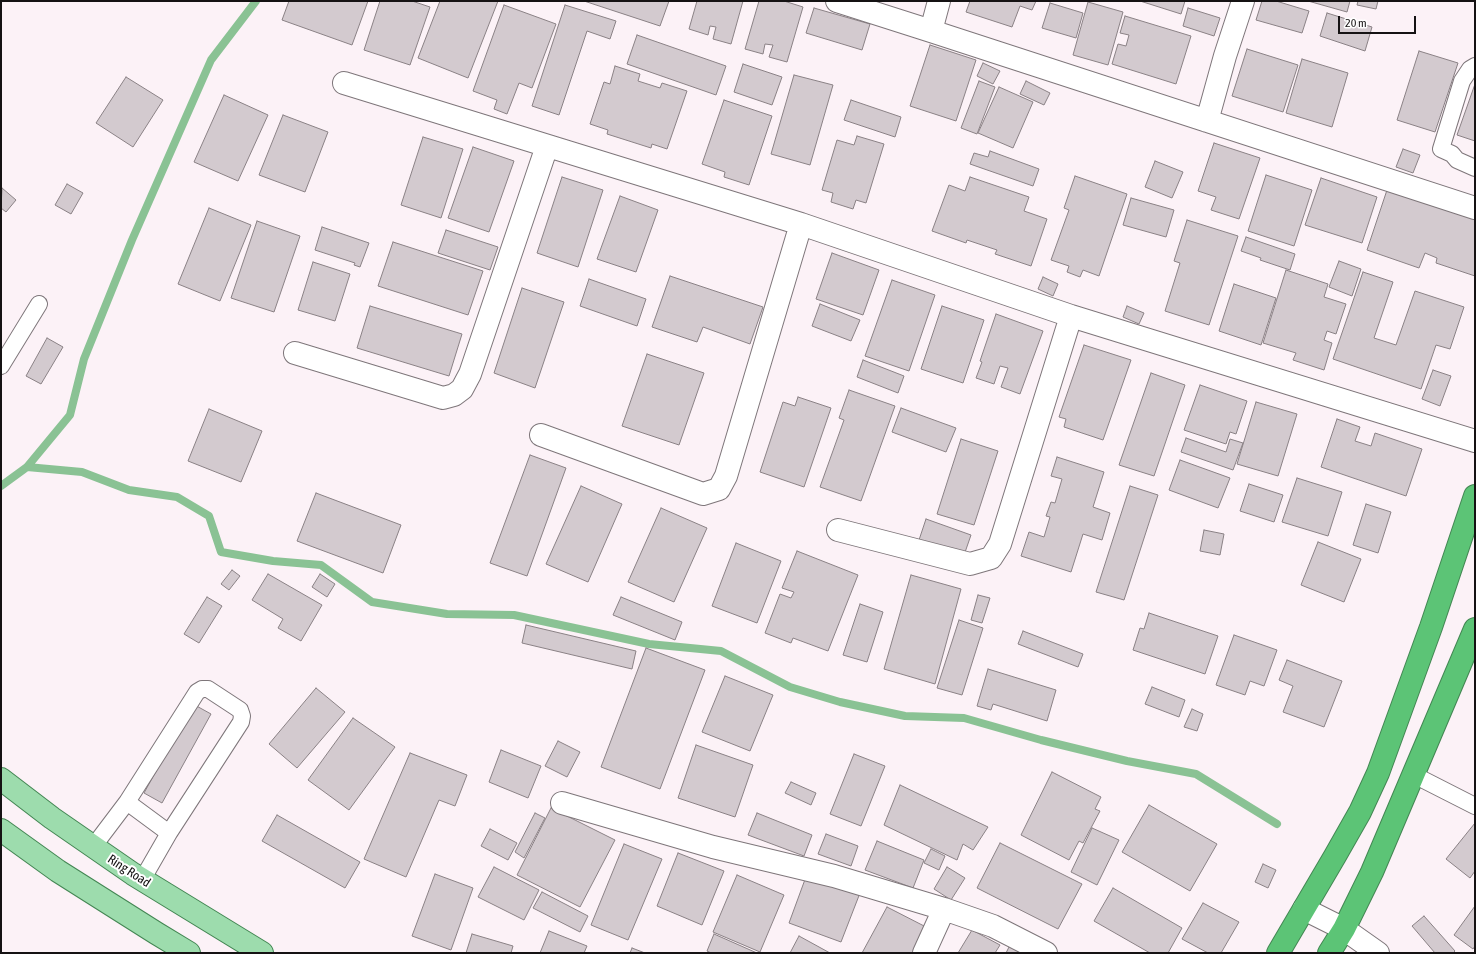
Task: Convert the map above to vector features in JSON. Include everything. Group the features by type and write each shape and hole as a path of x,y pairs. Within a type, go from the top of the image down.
{"highway":[{"path":"1278,953 1353,824 1378,774 1431,627 1475,496"},
{"path":"1329,953 1344,929 1372,872 1475,629"}],"main road":[{"name":"Ring Road","path":"1,779 52,818 142,880 262,953"},
{"path":"1,830 58,871 189,953"}],"street":[{"path":"836,1 931,30 1207,122 1475,208"},
{"path":"931,30 939,1"},
{"path":"1207,122 1225,56 1244,1"},
{"path":"344,83 801,224 1072,316 1475,441"},
{"path":"295,354 443,398 454,395 462,389 470,374 547,146"},
{"path":"540,435 703,494 719,489 726,476 801,224"},
{"path":"838,530 970,564 991,558 1000,544 1072,316"},
{"path":"562,802 713,847 834,876 944,909 993,926 1046,953"},
{"path":"924,953 944,909"},
{"path":"1304,909 1344,929 1378,953"}],"lane":[{"path":"1475,66 1470,69 1462,81 1441,149 1452,154 1457,160 1475,168"},
{"path":"1,366 39,304"},
{"path":"93,847 127,802 197,692 202,689 208,689 240,710 242,716 241,722 169,833 142,880"},
{"path":"1414,775 1475,806"},
{"path":"127,802 169,833"}],"building":[{"path":"289,1 368,1 352,45 282,20"},
{"path":"380,1 412,1 430,7 410,65 364,50"},
{"path":"440,1 498,1 468,78 418,58"},
{"path":"584,1 669,1 660,26"},
{"path":"697,1 743,1 731,44 713,39 716,27 710,26 708,35 689,29"},
{"path":"759,1 784,1 803,7 787,62 769,57 773,45 765,44 763,54 745,49"},
{"path":"970,1 1036,1 1032,10 1020,6 1012,27 966,12"},
{"path":"1140,1 1185,1 1181,14"},
{"path":"1262,1 1276,1 1309,11 1302,33 1256,20"},
{"path":"1308,1 1350,1 1347,12"},
{"path":"1358,1 1378,1 1376,9 1357,5"},
{"path":"1088,2 1123,12 1108,65 1073,55"},
{"path":"1050,3 1083,13 1076,38 1042,28"},
{"path":"504,5 556,24 532,88 519,83 507,114 494,109 497,100 473,91"},
{"path":"565,5 616,21 610,39 587,31 559,115 532,106"},
{"path":"814,8 870,24 862,50 806,33"},
{"path":"1188,8 1220,18 1214,36 1183,26"},
{"path":"1327,13 1372,27 1365,51 1320,36"},
{"path":"1125,16 1191,36 1176,84 1112,64 1118,44 1126,46 1129,35 1120,33"},
{"path":"637,35 726,66 716,95 627,64"},
{"path":"930,45 976,60 956,121 910,106"},
{"path":"1247,49 1298,65 1283,112 1232,96"},
{"path":"1419,51 1458,63 1435,132 1397,120"},
{"path":"1302,59 1348,73 1332,127 1286,113"},
{"path":"983,63 1000,71 993,84 977,76"},
{"path":"743,64 782,77 772,105 734,92"},
{"path":"615,66 640,74 638,81 660,88 662,83 687,91 667,149 652,144 651,148 607,134 608,130 590,124 604,82 610,84"},
{"path":"794,75 833,85 810,165 771,154"},
{"path":"126,77 163,100 133,147 96,123"},
{"path":"979,81 995,87 977,134 961,128"},
{"path":"1026,81 1050,93 1044,105 1020,94"},
{"path":"1475,84 1475,141 1457,135"},
{"path":"999,87 1033,102 1013,148 978,133"},
{"path":"224,95 268,115 238,181 194,162"},
{"path":"724,100 772,116 749,185 724,177 725,172 702,164"},
{"path":"851,100 901,117 895,137 844,120"},
{"path":"283,115 328,132 305,192 259,175"},
{"path":"857,136 884,144 866,203 856,200 853,209 831,202 833,193 822,190 837,140 854,145"},
{"path":"423,137 463,149 441,218 401,205"},
{"path":"1214,143 1260,158 1239,219 1211,210 1216,197 1198,191"},
{"path":"473,147 514,161 489,232 448,218"},
{"path":"1403,149 1420,155 1413,173 1396,167"},
{"path":"990,151 1039,169 1033,186 970,164 974,153 988,157"},
{"path":"1155,161 1183,172 1172,198 1145,187"},
{"path":"1266,175 1312,190 1294,246 1248,231"},
{"path":"1075,176 1127,194 1099,276 1083,270 1080,277 1067,272 1069,266 1051,260 1069,210 1064,208"},
{"path":"562,177 603,190 578,267 537,253"},
{"path":"970,177 1029,197 1024,211 1047,219 1031,266 995,254 997,250 967,240 966,243 932,231 949,185 965,191"},
{"path":"1321,178 1377,197 1362,243 1305,225"},
{"path":"67,184 83,193 71,214 55,205"},
{"path":"1388,187 1475,217 1475,276 1436,263 1437,258 1425,253 1419,268 1367,250"},
{"path":"2,188 16,200 6,212 1,208"},
{"path":"620,196 658,210 636,272 597,259"},
{"path":"1131,198 1174,210 1166,237 1123,225"},
{"path":"209,208 251,225 220,301 178,284"},
{"path":"1187,220 1238,236 1209,325 1165,311 1180,263 1174,261"},
{"path":"257,221 300,236 274,312 231,298"},
{"path":"322,227 369,243 360,267 354,265 355,263 315,250"},
{"path":"446,230 498,247 490,270 438,253"},
{"path":"1246,237 1295,254 1290,270 1260,260 1261,258 1241,251"},
{"path":"393,242 483,271 468,315 378,286"},
{"path":"832,253 879,270 863,315 816,299"},
{"path":"1339,261 1361,269 1352,296 1329,287"},
{"path":"313,262 350,274 335,321 298,310"},
{"path":"1286,270 1328,284 1324,297 1346,304 1336,334 1327,331 1324,340 1332,343 1324,370 1293,360 1296,353 1263,343"},
{"path":"1363,272 1393,282 1374,338 1396,345 1415,291 1464,307 1450,349 1436,345 1421,389 1333,359"},
{"path":"670,276 763,307 750,344 703,327 697,342 652,327"},
{"path":"1043,277 1058,284 1053,296 1038,289"},
{"path":"589,279 646,299 637,326 580,306"},
{"path":"892,280 935,295 909,371 865,356"},
{"path":"1234,284 1276,298 1261,345 1219,331"},
{"path":"522,288 564,302 535,388 494,373"},
{"path":"820,304 860,320 851,341 812,326"},
{"path":"370,306 462,334 449,376 357,348"},
{"path":"942,306 984,320 963,383 921,369"},
{"path":"1127,306 1144,313 1139,324 1123,317"},
{"path":"996,314 1043,331 1020,394 1001,387 1008,368 1000,366 994,384 976,378 982,362 980,361"},
{"path":"47,338 63,347 41,384 26,376"},
{"path":"1084,345 1131,360 1103,440 1064,427 1066,419 1059,417"},
{"path":"647,354 704,373 679,445 622,426"},
{"path":"863,360 904,376 898,393 857,377"},
{"path":"1433,370 1451,376 1440,406 1422,399"},
{"path":"1151,373 1185,385 1154,476 1119,465"},
{"path":"1200,385 1247,401 1236,434 1230,432 1226,444 1184,430"},
{"path":"849,390 895,406 861,501 820,487 844,420 839,418"},
{"path":"798,397 831,408 804,487 760,472 783,402 795,406"},
{"path":"1256,402 1297,414 1278,476 1237,464"},
{"path":"901,408 956,428 946,452 892,432"},
{"path":"209,409 262,431 241,482 188,461"},
{"path":"1337,419 1360,427 1355,441 1371,446 1375,433 1422,449 1406,496 1321,467"},
{"path":"1186,438 1226,452 1230,439 1243,443 1233,470 1181,452"},
{"path":"961,439 998,451 974,525 937,514"},
{"path":"530,455 566,468 527,576 490,563"},
{"path":"1057,457 1104,472 1093,507 1110,513 1102,540 1083,534 1071,572 1021,556 1029,532 1044,537 1050,517 1046,516 1051,502 1055,503 1062,479 1051,476"},
{"path":"1180,460 1230,478 1218,508 1169,490"},
{"path":"1297,478 1342,492 1328,536 1282,522"},
{"path":"1249,484 1283,495 1274,522 1240,511"},
{"path":"581,486 622,504 588,582 546,564"},
{"path":"1130,486 1158,495 1124,600 1096,592"},
{"path":"316,493 401,525 383,573 297,541"},
{"path":"1366,504 1391,512 1378,553 1353,545"},
{"path":"661,508 707,528 674,602 628,582"},
{"path":"926,519 971,535 962,561 917,546"},
{"path":"1204,530 1224,534 1220,555 1200,551"},
{"path":"1318,542 1361,559 1344,602 1301,585"},
{"path":"736,543 781,561 757,623 712,606"},
{"path":"797,551 858,575 828,651 793,638 791,643 765,633 780,594 791,598 794,592 782,588"},
{"path":"232,570 240,576 229,590 221,584"},
{"path":"268,574 322,605 301,641 278,628 283,619 252,600"},
{"path":"320,574 335,584 327,597 312,587"},
{"path":"911,575 961,589 935,684 884,669"},
{"path":"978,595 990,598 982,623 971,620"},
{"path":"207,597 222,606 199,643 184,634"},
{"path":"621,597 682,622 675,640 613,615"},
{"path":"860,604 883,612 867,662 843,655"},
{"path":"1149,613 1218,636 1205,674 1133,650 1140,628 1144,629"},
{"path":"959,620 983,628 962,695 937,688"},
{"path":"526,625 636,651 632,669 522,643"},
{"path":"1023,631 1083,654 1078,667 1018,644"},
{"path":"1234,635 1277,650 1264,686 1250,681 1245,695 1216,685"},
{"path":"646,648 705,670 660,789 601,767"},
{"path":"1287,660 1342,681 1324,727 1283,712 1293,686 1279,680"},
{"path":"988,669 1056,690 1047,721 993,704 991,710 977,706"},
{"path":"725,676 773,695 750,751 702,732"},
{"path":"1152,687 1185,700 1179,717 1145,704"},
{"path":"316,688 345,712 297,768 269,744"},
{"path":"193,704 211,714 162,803 144,793"},
{"path":"1192,709 1203,714 1197,731 1184,727"},
{"path":"353,718 395,747 349,810 308,780"},
{"path":"558,741 580,752 567,777 545,766"},
{"path":"696,745 753,765 735,817 678,798"},
{"path":"501,750 541,766 528,798 489,782"},
{"path":"410,753 467,775 455,806 439,800 406,877 364,859"},
{"path":"854,754 885,766 861,826 830,814"},
{"path":"1052,772 1101,797 1095,809 1100,811 1083,843 1079,841 1069,860 1021,835"},
{"path":"791,782 816,793 811,805 785,793"},
{"path":"900,785 988,827 973,850 963,844 957,860 884,825"},
{"path":"1149,805 1217,844 1190,891 1122,852"},
{"path":"551,808 615,840 580,907 517,875"},
{"path":"535,813 545,818 524,858 515,852"},
{"path":"757,813 812,835 804,856 748,835"},
{"path":"277,815 360,862 345,888 262,841"},
{"path":"1475,823 1475,871 1470,878 1446,859"},
{"path":"1092,828 1119,840 1097,885 1071,872"},
{"path":"490,829 517,843 508,860 481,846"},
{"path":"826,834 858,846 851,866 818,854"},
{"path":"877,841 924,860 913,888 865,870"},
{"path":"1000,843 1082,884 1058,929 977,888"},
{"path":"624,844 662,859 628,940 591,925"},
{"path":"931,849 945,856 939,870 924,863"},
{"path":"678,853 724,871 702,925 657,906"},
{"path":"1263,864 1276,870 1268,888 1255,882"},
{"path":"494,867 539,890 524,920 478,897"},
{"path":"947,867 965,878 951,900 934,889"},
{"path":"435,874 473,888 451,950 412,936"},
{"path":"807,874 860,893 841,942 789,923"},
{"path":"737,875 784,895 760,952 713,932"},
{"path":"1113,888 1182,928 1168,953 1150,953 1094,921"},
{"path":"542,892 588,916 580,932 533,908"},
{"path":"1203,903 1239,922 1221,953 1208,953 1182,939"},
{"path":"1475,906 1475,946 1473,949 1454,935"},
{"path":"887,907 928,928 914,953 862,953"},
{"path":"1424,916 1455,951 1453,953 1435,953 1412,926"},
{"path":"972,930 1000,945 995,953 958,953"},
{"path":"549,931 587,946 584,953 540,953"},
{"path":"472,934 513,946 511,953 466,953"},
{"path":"714,934 757,953 711,953 707,951"},
{"path":"799,936 830,953 790,953"},
{"path":"1012,941 1033,953 1006,953"},
{"path":"632,948 645,953 630,953"}],"waterway":[{"path":"1,486 27,467 70,415 84,359 132,240 211,60 256,1"},
{"path":"27,467 82,472 129,490 177,497 209,516 221,552 273,561 321,565 372,602 447,614 514,615 649,644 721,651 790,687 840,702 905,716 964,718 1041,740 1127,761 1196,774 1277,824"}]}
